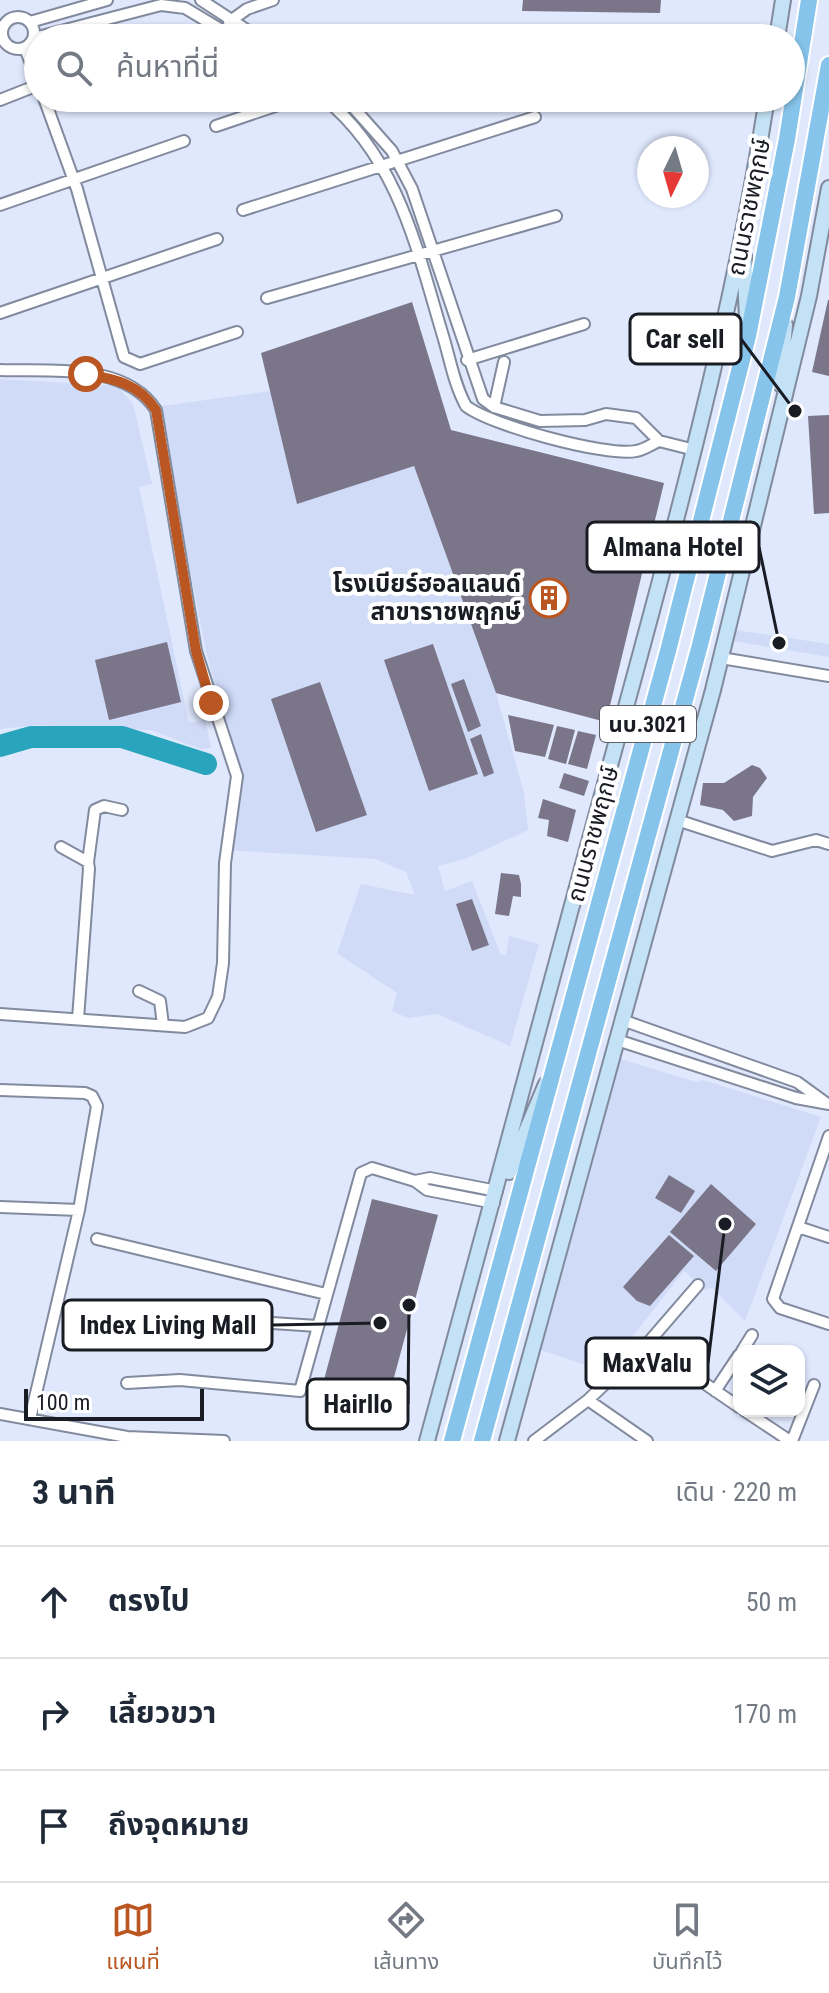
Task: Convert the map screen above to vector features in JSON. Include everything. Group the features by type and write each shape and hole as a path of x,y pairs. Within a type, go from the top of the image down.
{"main road":[{"path":"779,24 783,0"},
{"name":"ถนนราชพฤกษ์","path":"805,25 809,0"},
{"name":"นบ.3021","path":"482,1441 700,645 787,297 829,65"},
{"name":"ถนนราชพฤกษ์","path":"427,1441 495,1201 695,450 743,237 765,112"},
{"name":"ถนนราชพฤกษ์","path":"452,1441 686,583 748,336 791,112"},
{"name":"นบ.3021","path":"507,1441 621,1042 622,1020 721,658 809,296 829,188"},
{"path":"743,237 748,336"},
{"path":"777,423 787,297"},
{"path":"495,1201 535,1104 553,1073"}],"street":[{"path":"24,48 9,47 1,33 11,18 23,17 30,22 107,0"},
{"path":"201,0 240,24"},
{"path":"228,24 273,0"},
{"path":"88,24 161,5 185,8 212,24"},
{"path":"0,100 24,90"},
{"path":"49,112 104,279 124,357 140,364 237,332"},
{"path":"216,126 258,112"},
{"path":"338,112 358,131 385,166 466,406 494,423 607,450 635,451 659,441"},
{"path":"357,112 399,161 483,399 494,407 540,421 585,420 606,414 636,418 659,441 695,450"},
{"path":"243,210 535,117"},
{"path":"0,205 184,141"},
{"path":"267,298 556,216"},
{"path":"0,313 217,239"},
{"path":"452,370 584,324"},
{"path":"494,407 504,362"},
{"path":"0,370 86,374 117,379 147,397 156,410 196,651 237,776 225,863 223,963 215,1007 208,1018 192,1026 0,1014"},
{"path":"721,658 829,676"},
{"path":"78,1019 88,902 88,862 95,810 104,806 122,810"},
{"path":"677,820 772,851 816,840 829,844"},
{"path":"61,847 88,862"},
{"path":"139,991 160,1001 163,1025"},
{"path":"622,1020 797,1082 827,1104"},
{"path":"621,1042 809,1102 827,1104"},
{"path":"705,1069 712,1050"},
{"path":"0,1090 92,1096 97,1113 79,1210 30,1419"},
{"path":"828,1142 774,1302 829,1324"},
{"path":"127,1383 180,1380 300,1391 361,1173 372,1168 415,1181 427,1190 495,1201"},
{"path":"0,1207 79,1210"},
{"path":"798,1227 829,1237"},
{"path":"97,1239 326,1294"},
{"path":"534,1441 588,1400 647,1344 698,1285"},
{"path":"78,1316 199,1318 317,1326"},
{"path":"745,1345 752,1335"},
{"path":"647,1344 733,1403"},
{"path":"715,1391 733,1364"},
{"path":"754,1417 791,1441 814,1385"},
{"path":"588,1400 647,1441"},
{"path":"0,1414 127,1437 224,1441"},
{"path":"546,1441 553,1429"}],"shaded area":[{"path":"0,379 117,386 133,404 152,484 139,487 189,723 205,720 211,748 200,749 151,730 38,725 0,729"},
{"path":"271,391 414,466 496,693 524,793 528,830 465,859 438,866 445,891 472,881 501,955 506,955 509,936 539,944 510,1046 437,1014 408,1018 392,1011 397,993 337,953 361,884 415,895 406,872 376,859 226,850 238,775 205,647 160,414 163,406"},
{"path":"735,630 829,644 829,657 732,641"},
{"path":"621,1059 696,1082 703,1080 821,1117 745,1321 712,1288 705,1290 684,1271 636,1332 597,1369 538,1349"}],"building":[{"path":"523,0 661,0 660,13 522,11"},
{"path":"829,300 829,376 812,372"},
{"name":"โรงเบียร์ฮอลแลนด์ สาขาราชพฤกษ์","path":"412,302 451,430 664,483 606,722 496,693 414,466 297,504 261,353"},
{"path":"829,415 829,513 814,514 808,416"},
{"path":"167,642 181,702 109,720 95,660"},
{"path":"433,644 478,774 429,791 384,660"},
{"path":"464,679 481,726 468,732 451,684"},
{"path":"320,682 367,815 316,832 271,699"},
{"path":"508,715 554,725 545,757 515,751"},
{"path":"557,726 575,730 566,764 548,759"},
{"path":"578,731 596,735 587,769 568,764"},
{"path":"481,734 494,773 484,777 470,739"},
{"path":"752,765 760,768 767,778 753,797 752,816 734,821 723,810 700,805 703,783 724,783"},
{"path":"564,773 589,781 584,796 559,788"},
{"path":"543,799 576,810 568,842 547,836 549,820 538,818"},
{"path":"501,873 519,875 521,884 521,897 513,896 509,916 495,914"},
{"path":"472,899 489,945 472,951 456,904"},
{"path":"669,1175 695,1191 681,1213 655,1198"},
{"path":"711,1184 756,1224 716,1271 670,1232"},
{"path":"372,1199 438,1215 380,1429 316,1410"},
{"path":"669,1235 694,1256 650,1306 637,1301 623,1287"}],"waterway":[{"path":"0,746 31,737 122,737 206,764"}],"place":[{"name":"Car sell","path":"795,411"},
{"name":"โรงเบียร์ฮอลแลนด์ สาขาราชพฤกษ์","path":"549,598"},
{"name":"Almana Hotel","path":"779,643"},
{"name":"MaxValu","path":"725,1224"},
{"name":"Hairllo","path":"409,1305"},
{"name":"Index Living Mall","path":"380,1323"}],"route":[{"path":"86,374 117,379 131,386 147,397 156,410 196,651 211,703"}]}
